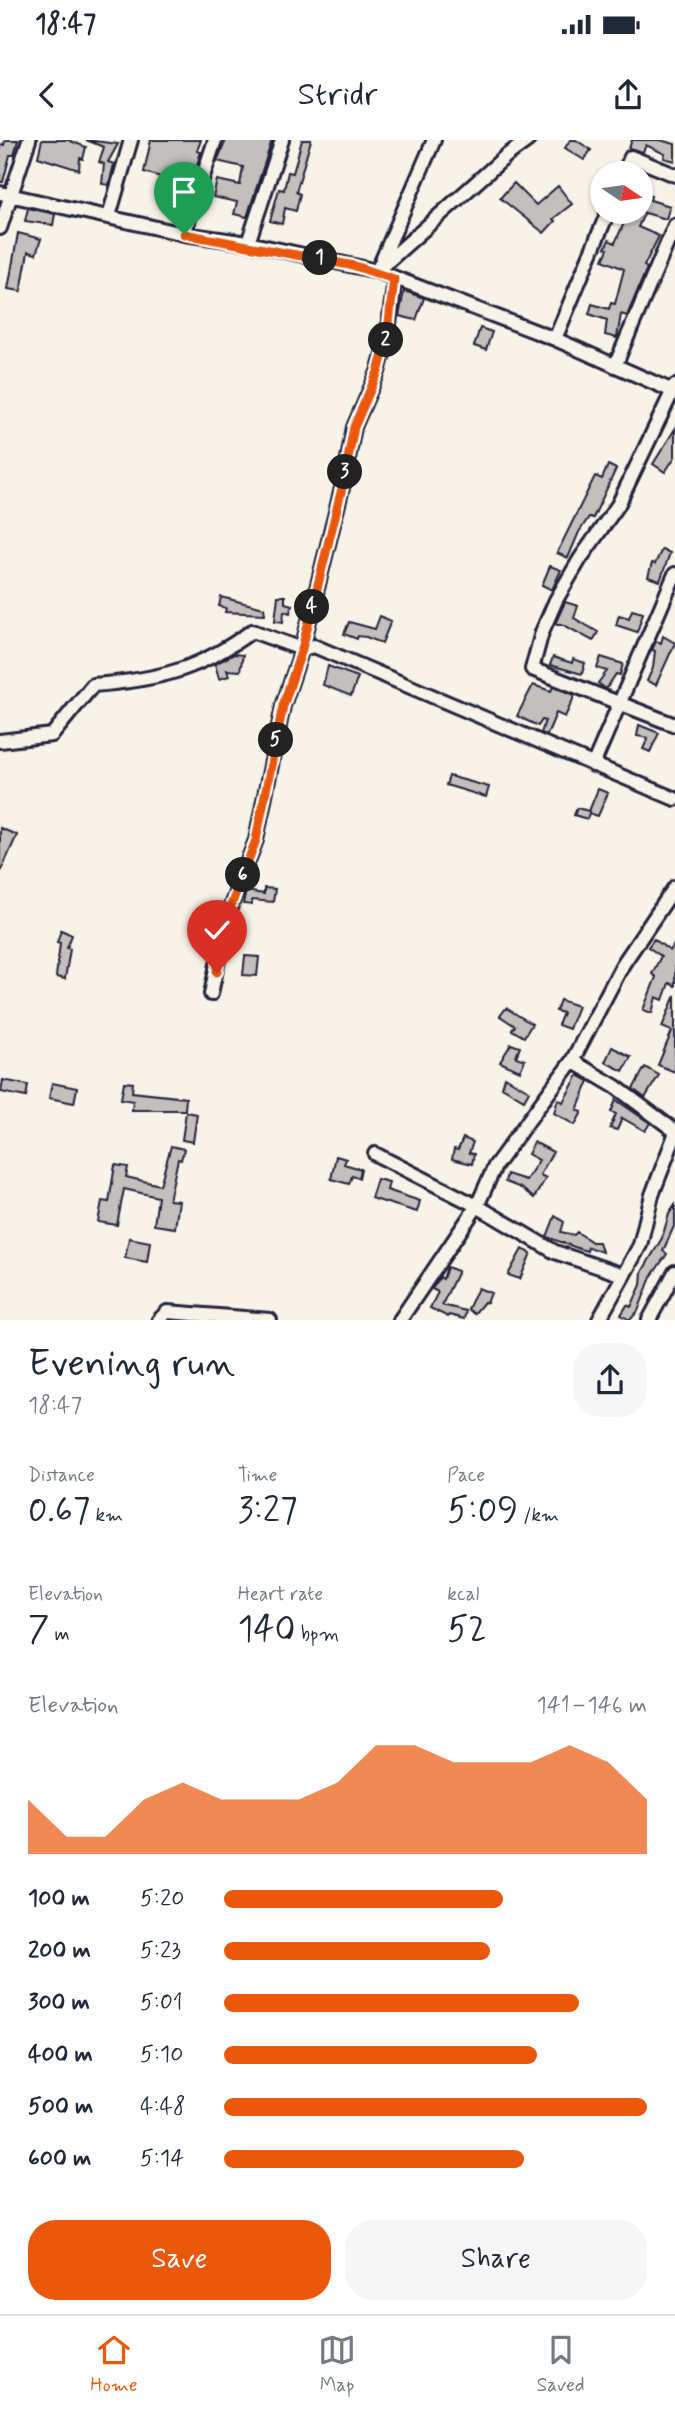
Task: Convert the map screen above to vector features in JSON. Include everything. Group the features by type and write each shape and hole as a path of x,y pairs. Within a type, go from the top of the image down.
{"street":[{"path":"0,228 6,194 30,140"},
{"path":"109,216 131,140"},
{"path":"184,234 215,140"},
{"path":"248,243 282,140"},
{"path":"377,271 434,140"},
{"path":"377,271 506,156 528,140"},
{"path":"653,166 675,175"},
{"path":"6,194 184,234 248,243 377,271 555,339 674,390 618,505 556,600 542,632 532,669 675,725"},
{"path":"555,339 603,224"},
{"path":"615,366 675,225"},
{"path":"211,994 227,916 256,840 283,706 302,649 344,480 354,427 378,372 384,350 394,279"},
{"path":"593,765 675,574"},
{"path":"0,741 52,736 93,684 146,681 186,668 224,652 252,631 302,649 314,646 675,799"},
{"path":"400,1320 477,1206 495,1166 572,1061 623,964 675,887"},
{"path":"572,1061 616,1087 675,1133 652,1195 640,1245 598,1320"},
{"path":"375,1154 477,1206 555,1252 623,1275"},
{"path":"649,1320 675,1272"},
{"path":"159,1320 167,1312 271,1320"}],"building":[{"path":"5,140 18,140 14,155 10,155 3,182 0,182 0,144 4,145"},
{"path":"42,140 68,140 86,147 83,159 80,158 79,170 38,157"},
{"path":"86,140 118,144 108,162 114,164 109,185 102,184 104,164 99,162 104,147"},
{"path":"151,140 201,140 197,151 201,152 184,206 159,199 164,178 144,172"},
{"path":"226,140 272,140 247,217 234,214 237,202 213,197 217,180 240,185 243,167 217,161"},
{"path":"302,140 311,140 296,192 300,194 296,211 285,208 282,224 270,221 279,189 284,190 288,172 293,173"},
{"path":"570,140 576,140 591,150 584,160 565,148"},
{"path":"632,140 660,140 675,144 675,161 664,158 665,154 646,145 643,152 629,148"},
{"path":"514,183 536,205 558,186 572,204 553,219 555,221 544,233 500,198"},
{"path":"653,201 670,206 666,219 653,215"},
{"path":"28,208 55,214 53,225 25,221"},
{"path":"624,224 640,224 638,227 659,236 644,266 647,268 627,316 621,314 617,338 605,335 607,320 589,314 592,304 609,309 611,303 615,304 624,269 603,260 609,240 615,243"},
{"path":"18,233 41,239 36,254 28,252 21,291 8,289"},
{"path":"404,291 424,298 416,320 399,316"},
{"path":"480,328 492,332 486,350 474,346"},
{"path":"675,429 675,457 665,472 653,464"},
{"path":"608,465 616,469 593,518 589,517 579,532 568,558 557,553 595,476 602,479"},
{"path":"662,549 670,553 660,581 648,577 652,563 655,564"},
{"path":"550,566 561,570 552,590 542,585"},
{"path":"278,596 285,596 285,603 292,605 290,613 284,611 283,622 275,621"},
{"path":"221,597 264,608 265,614 225,612 226,608 219,606"},
{"path":"565,602 578,606 574,618 598,632 593,641 562,624 555,624"},
{"path":"632,610 643,613 637,632 616,625 619,615 629,618"},
{"path":"380,616 391,621 382,643 366,637 358,636 357,639 344,634 349,622 375,629"},
{"path":"663,636 675,643 656,685 647,681 653,668 655,651 652,650 656,641 661,643"},
{"path":"234,654 243,655 240,671 227,670 229,676 219,679 215,664"},
{"path":"553,657 572,663 573,659 585,663 582,674 550,665"},
{"path":"601,657 623,664 620,675 616,674 606,689 598,683 607,671 597,668"},
{"path":"328,666 358,677 351,696 323,685"},
{"path":"533,685 551,691 553,687 575,695 565,717 556,713 547,735 541,733 545,721 542,720 538,726 517,716"},
{"path":"639,725 659,733 650,752 643,749 648,738 637,736"},
{"path":"449,776 489,787 486,797 446,785"},
{"path":"598,789 608,793 598,816 589,813 587,819 574,815 577,808 589,811"},
{"path":"0,828 17,835 0,873"},
{"path":"264,888 275,889 273,902 252,900 252,905 243,904 246,891 264,894"},
{"path":"61,930 72,935 67,948 70,949 65,979 56,977 60,943 57,942"},
{"path":"654,939 670,951 675,943 675,986 669,983 663,1000 656,997 652,1013 643,1010 656,977 652,974 661,956 648,947"},
{"path":"245,956 259,957 257,976 243,975"},
{"path":"675,995 675,1072 658,1065 672,1031 662,1027"},
{"path":"560,1000 578,1006 569,1029 558,1025 563,1013 556,1011"},
{"path":"506,1008 532,1024 524,1037 512,1030 515,1026 500,1016"},
{"path":"511,1044 520,1047 516,1057 525,1060 520,1071 500,1062"},
{"path":"612,1047 631,1057 623,1071 605,1062"},
{"path":"645,1067 659,1075 645,1098 633,1089"},
{"path":"578,1075 589,1081 577,1110 582,1112 575,1125 554,1113 558,1099 563,1102"},
{"path":"505,1077 529,1091 524,1100 502,1087"},
{"path":"3,1080 28,1085 26,1097 1,1092"},
{"path":"124,1082 133,1083 132,1092 186,1098 185,1110 132,1110 133,1101 121,1099"},
{"path":"52,1083 77,1088 74,1103 49,1098"},
{"path":"616,1100 650,1123 645,1131 622,1118 617,1130 610,1128 616,1114 611,1112"},
{"path":"186,1112 197,1114 193,1142 182,1140"},
{"path":"463,1138 473,1142 469,1153 474,1154 472,1164 452,1159 454,1149 458,1150"},
{"path":"534,1142 553,1152 540,1175 546,1178 534,1198 521,1188 505,1182 507,1174 526,1180 539,1160 528,1154"},
{"path":"171,1146 184,1149 181,1160 178,1159 169,1200 179,1201 175,1228 154,1225 158,1197 124,1189 117,1225 98,1222 102,1201 109,1202 115,1165 128,1167 126,1177 160,1185"},
{"path":"336,1156 346,1159 344,1164 361,1169 359,1178 352,1176 349,1184 331,1179"},
{"path":"377,1179 389,1182 387,1190 420,1201 417,1212 371,1198"},
{"path":"675,1205 675,1224 663,1251 667,1254 651,1277 638,1311 630,1320 621,1315 627,1305 631,1307 641,1285 642,1272 662,1238 669,1214"},
{"path":"555,1216 564,1222 561,1232 574,1235 577,1232 592,1242 599,1242 602,1252 588,1247 587,1251 547,1237"},
{"path":"129,1238 150,1242 147,1262 125,1258"},
{"path":"522,1249 531,1253 520,1279 508,1275"},
{"path":"447,1267 458,1271 442,1305 466,1311 464,1319 449,1315 448,1317 430,1308 438,1292 432,1289 440,1277 443,1279"},
{"path":"478,1288 491,1293 487,1303 484,1302 474,1314 468,1309"}],"route":[{"path":"184,234 248,243 377,271 394,279 387,340 378,372 354,427 344,480 302,649 283,706 256,840 227,916 217,972"}]}
